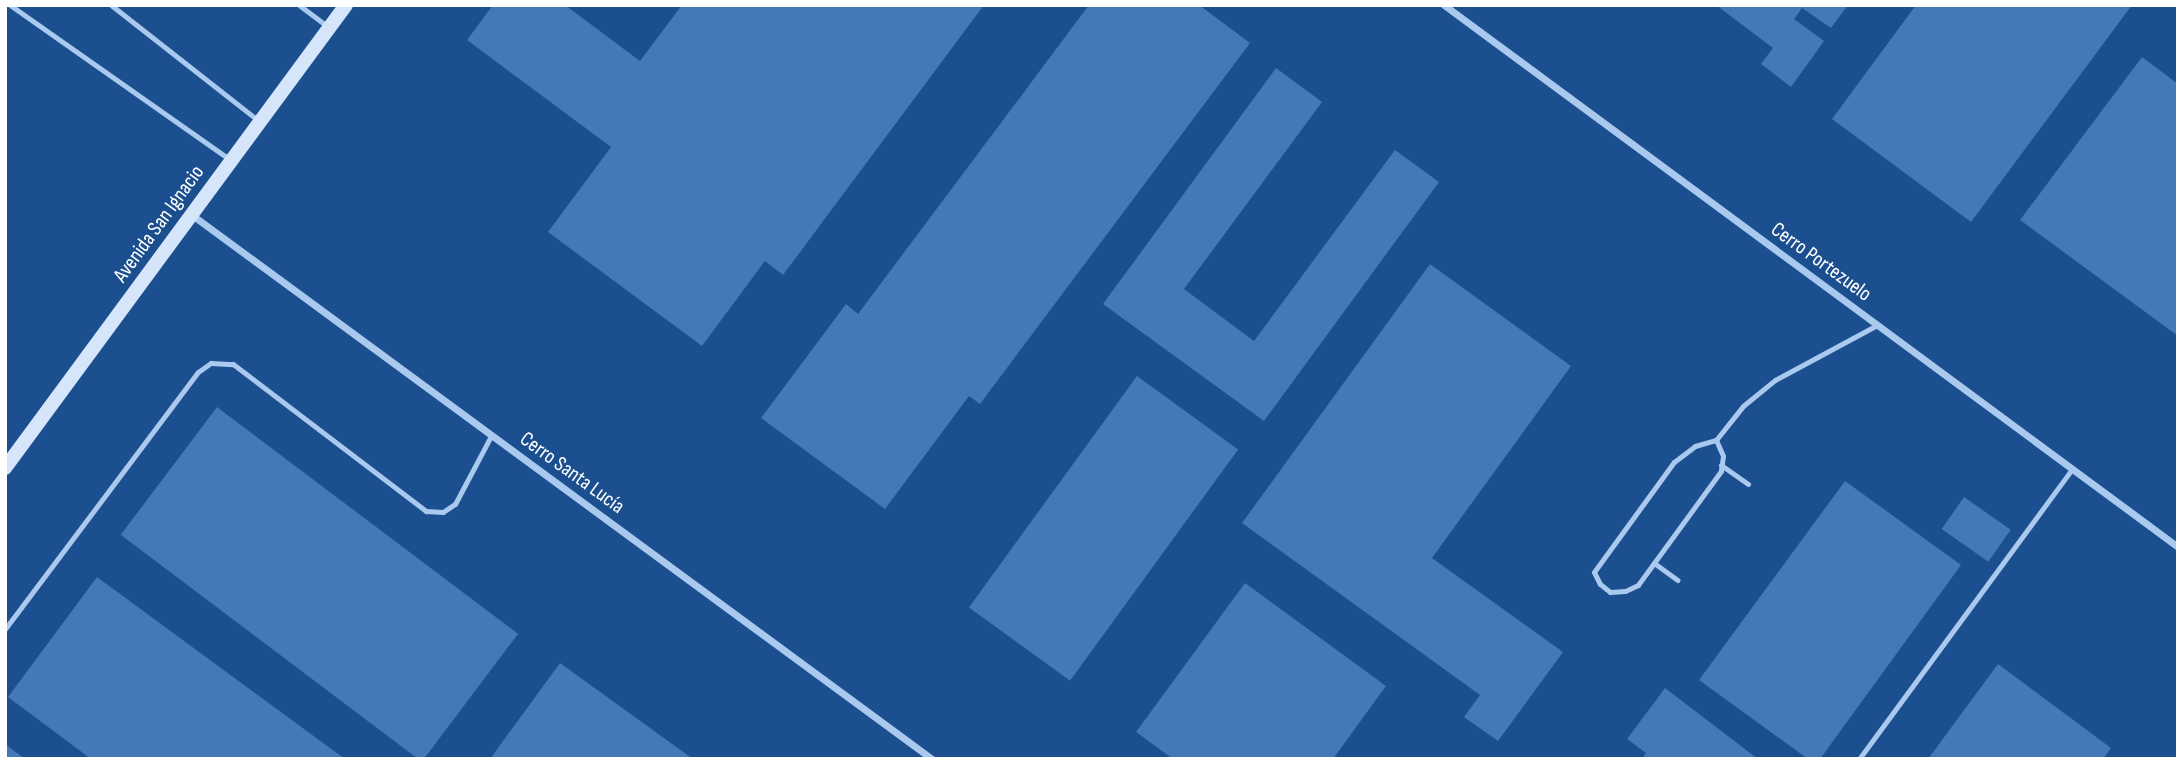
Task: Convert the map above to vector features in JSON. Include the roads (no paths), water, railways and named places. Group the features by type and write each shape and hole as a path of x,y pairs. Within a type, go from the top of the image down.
{"main road":[{"name":"Avenida San Ignacio","path":"5,468 346,5"}],"street":[{"name":"Cerro Portezuelo","path":"1444,5 2178,547"},
{"name":"Cerro Santa Lucía","path":"192,215 932,759"}],"lane":[{"path":"10,5 232,161"},
{"path":"111,5 260,122"},
{"path":"299,5 330,28"},
{"path":"1716,440 1723,456 1721,471 1638,585 1626,591 1610,592 1600,584 1594,572 1674,462 1695,446 1716,440 1742,406 1775,380 1877,325"},
{"path":"5,629 198,372 211,363 233,365 426,511 443,512 455,504 491,436"},
{"path":"1721,465 1748,484"},
{"path":"1859,759 2072,469"},
{"path":"1654,562 1677,580"}]}
